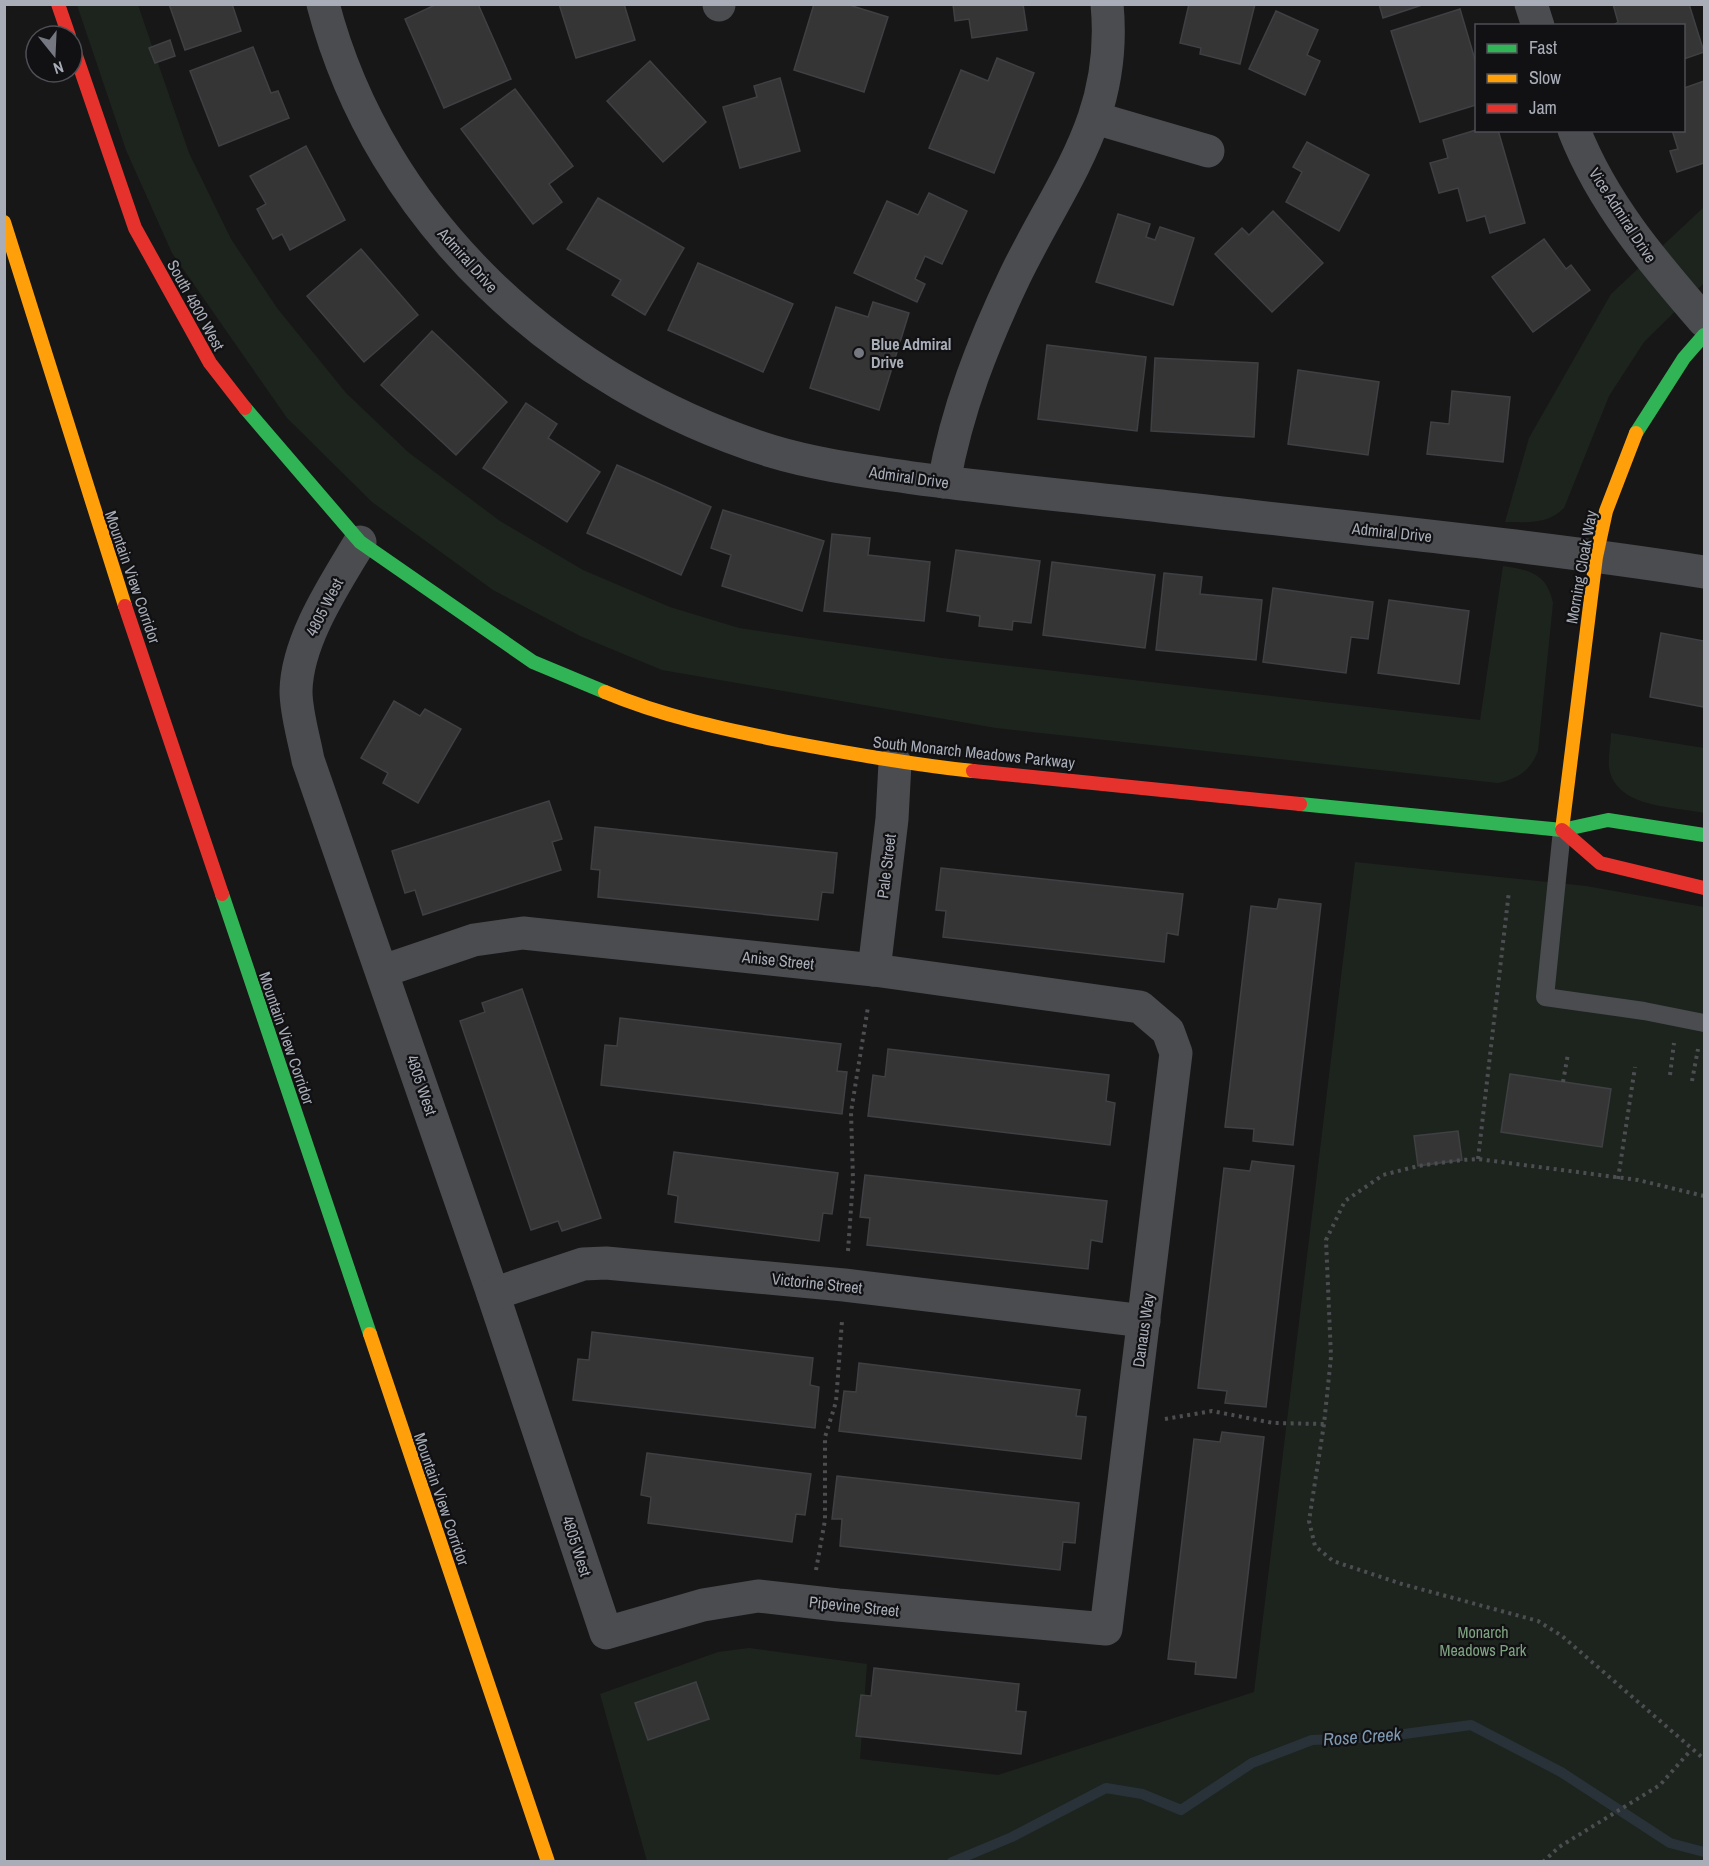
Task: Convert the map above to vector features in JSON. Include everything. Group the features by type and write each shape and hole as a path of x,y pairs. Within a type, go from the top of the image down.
{"main road":[{"path":"58,4 65,24"},
{"name":"South 4800 West","path":"84,79 135,228 170,295 210,363 257,424 360,542"},
{"name":"Mountain View Corridor","path":"4,222 97,524 548,1862"},
{"name":"Morning Cloak Way","path":"1562,830 1596,556 1617,475 1632,439 1684,358 1704,335"},
{"name":"South Monarch Meadows Parkway","path":"360,542 533,662 626,701 723,729 895,763 1562,830 1608,820 1704,835"},
{"path":"1562,830 1600,863 1704,888"}],"street":[{"name":"Admiral Drive","path":"323,4 346,73 366,116 418,202 493,289 540,331 589,366 646,401 707,428 774,452 840,467 944,482 1596,556 1704,572"},
{"path":"944,482 951,440 965,394 991,329 1016,274 1074,169 1095,118 1106,66 1107,4"},
{"path":"1531,4 1537,24"},
{"path":"1095,118 1208,151"},
{"name":"Vice Admiral Drive","path":"1575,132 1593,172 1634,239 1704,321"},
{"name":"4805 West","path":"360,542 325,600 307,638 296,691 308,760 383,971 606,1633"},
{"name":"Pale Street","path":"874,970 892,819 895,763"},
{"name":"Anise Street","path":"383,971 474,940 523,933 874,970 1140,1007 1168,1031"},
{"name":"Danaus Way","path":"1106,1629 1176,1053 1168,1031"},
{"name":"Victorine Street","path":"493,1294 582,1263 606,1263 844,1285 1144,1322"},
{"name":"Pipevine Street","path":"606,1633 703,1605 758,1596 1106,1629"}],"lane":[{"path":"1562,830 1545,997 1644,1011 1704,1023"}],"path":[{"path":"1478,1159 1509,891"},
{"path":"847,1261 853,1180 851,1112 868,1007"},
{"path":"1563,1082 1568,1054"},
{"path":"1618,1179 1635,1067"},
{"path":"1704,1196 1638,1180 1478,1159 1418,1166 1383,1175 1344,1201 1326,1240 1331,1357 1324,1424 1309,1521 1315,1546 1333,1561 1402,1584 1538,1621 1562,1636 1704,1759"},
{"path":"815,1580 825,1520 825,1437 836,1402 842,1321"},
{"path":"1160,1418 1212,1411 1273,1423 1324,1424"},
{"path":"1543,1862 1559,1847 1660,1785 1691,1750"}],"green space":[{"path":"77,5 138,5 189,153 231,239 277,308 346,393 408,452 500,521 583,570 670,607 739,628 942,658 1480,720 1503,566 1536,575 1546,586 1553,603 1538,751 1535,758 1523,773 1498,783 996,728 662,670 580,636 493,590 372,502 287,418 172,253 126,150"},
{"path":"1704,207 1704,283 1644,342 1609,396 1564,508 1544,520 1505,522 1529,438 1611,294"},
{"path":"1611,733 1704,748 1704,813 1647,803 1633,798 1622,790 1613,780 1609,767"},
{"name":"Monarch Meadows Park","path":"1355,862 1586,886 1704,907 1704,1861 647,1861 600,1694 718,1652 749,1648 867,1664 860,1759 998,1775 1254,1692"}],"building":[{"path":"169,4 232,4 241,31 185,50"},
{"path":"437,4 478,4 511,79 444,108 405,19"},
{"path":"559,4 624,4 635,40 576,58"},
{"path":"814,4 846,4 888,17 864,92 794,70"},
{"path":"953,4 1023,4 1027,30 972,38 969,19 955,21"},
{"path":"1189,4 1255,4 1240,64 1200,54 1201,48 1180,43"},
{"path":"1379,4 1425,4 1383,18"},
{"path":"1613,4 1689,4 1704,52 1685,59 1685,24 1615,24 1618,22"},
{"path":"1460,9 1475,60 1475,105 1420,122 1391,31"},
{"path":"1276,11 1318,30 1307,55 1320,61 1305,95 1249,69"},
{"path":"170,40 175,56 155,63 149,48"},
{"path":"253,47 271,93 278,91 289,118 219,146 190,71"},
{"path":"997,58 1034,73 994,173 929,148 961,70 988,81"},
{"path":"650,61 706,122 663,162 607,101"},
{"path":"780,78 800,151 740,168 723,107 757,97 754,86"},
{"path":"1704,81 1704,163 1677,172 1670,151 1678,149 1673,132 1685,132 1685,88"},
{"path":"515,89 573,166 549,184 562,202 533,224 461,129"},
{"path":"1475,130 1499,132 1525,223 1490,233 1485,216 1467,221 1458,188 1439,193 1430,163 1448,158 1443,140"},
{"path":"1307,142 1369,175 1339,231 1286,202 1302,172 1293,167"},
{"path":"306,146 345,220 290,250 282,234 273,239 257,209 266,204 250,176"},
{"path":"929,193 967,211 942,264 925,256 915,279 925,284 917,302 854,273 887,201 918,215"},
{"path":"598,198 684,248 645,315 612,295 621,280 567,249"},
{"path":"1273,211 1323,263 1272,312 1215,254 1242,228 1249,235"},
{"path":"1118,214 1150,224 1146,237 1155,240 1160,227 1194,238 1173,305 1096,282"},
{"path":"1544,239 1566,269 1571,265 1590,290 1533,332 1492,277"},
{"path":"361,249 418,315 364,362 307,296"},
{"path":"698,263 793,304 763,372 668,330"},
{"name":"Blue Admiral Drive","path":"873,302 909,313 879,410 810,388 836,307 868,317"},
{"path":"432,331 507,402 456,455 381,385"},
{"path":"1047,345 1146,357 1137,431 1038,419"},
{"path":"1155,358 1258,363 1254,437 1151,431"},
{"path":"1298,370 1379,382 1368,455 1288,444"},
{"path":"1452,391 1510,397 1503,462 1427,454 1431,422 1449,424"},
{"path":"526,403 557,424 548,438 600,472 567,522 483,468"},
{"path":"617,465 711,507 681,575 587,533"},
{"path":"723,510 824,541 802,611 722,586 731,555 711,548"},
{"path":"832,534 870,538 868,555 930,562 924,621 824,611"},
{"path":"956,550 1040,561 1031,623 1013,621 1012,630 979,626 980,616 947,611"},
{"path":"1052,562 1155,575 1145,648 1043,635"},
{"path":"1164,573 1202,577 1200,594 1262,600 1256,660 1156,650"},
{"path":"1273,588 1373,602 1368,639 1351,637 1346,673 1263,662"},
{"path":"1389,600 1469,611 1459,684 1378,673"},
{"path":"1661,633 1704,641 1704,707 1650,697"},
{"path":"394,701 420,716 425,709 461,729 418,803 383,783 388,773 361,758"},
{"path":"549,801 562,839 552,842 561,870 423,915 415,890 405,893 392,851"},
{"path":"595,827 837,853 833,893 822,892 818,920 598,897 600,870 591,869"},
{"path":"941,868 1183,894 1178,935 1167,933 1164,962 943,937 946,911 936,910"},
{"path":"1279,899 1321,904 1293,1145 1253,1141 1254,1129 1225,1127 1251,906 1277,909"},
{"path":"522,989 601,1218 562,1231 558,1221 531,1230 460,1021 485,1012 482,1003"},
{"path":"620,1018 841,1044 837,1071 847,1072 842,1114 601,1085 605,1045 617,1046"},
{"path":"888,1049 1109,1075 1106,1101 1115,1103 1110,1145 868,1116 873,1075 885,1077"},
{"path":"1510,1074 1611,1089 1602,1147 1501,1132"},
{"path":"1458,1131 1462,1160 1418,1166 1414,1136"},
{"path":"674,1152 838,1173 832,1214 823,1213 819,1241 675,1222 678,1196 668,1194"},
{"path":"1252,1161 1294,1166 1266,1407 1225,1403 1227,1391 1198,1388 1224,1168 1250,1171"},
{"path":"865,1175 1107,1201 1102,1242 1091,1240 1088,1269 867,1245 870,1218 860,1217"},
{"path":"592,1332 813,1358 810,1385 819,1387 815,1428 573,1400 578,1359 589,1360"},
{"path":"859,1363 1080,1390 1076,1416 1086,1417 1081,1459 839,1431 844,1391 856,1392"},
{"path":"1222,1432 1264,1437 1236,1678 1195,1674 1196,1662 1168,1659 1194,1439 1220,1442"},
{"path":"647,1453 811,1474 805,1515 796,1514 792,1542 648,1523 651,1497 641,1495"},
{"path":"837,1476 1079,1503 1075,1543 1063,1542 1060,1570 840,1546 842,1519 832,1519"},
{"path":"874,1668 1019,1684 1016,1711 1026,1712 1021,1754 856,1736 861,1695 871,1696"},
{"path":"696,1682 709,1719 648,1740 635,1703"}],"waterway":[{"name":"Rose Creek","path":"952,1862 1012,1837 1106,1788 1142,1794 1181,1810 1252,1763 1312,1740 1382,1737 1471,1725 1561,1772 1670,1843 1704,1852"}],"traffic: fast":[{"path":"1636,433 1684,358 1704,335"},
{"path":"245,408 360,542 533,662 605,692"},
{"path":"1300,804 1562,830 1608,820 1704,835"},
{"path":"222,894 370,1334"}],"traffic: slow":[{"path":"4,222 125,606"},
{"path":"1562,830 1596,557 1606,511 1636,433"},
{"path":"605,692 671,715 738,732 854,754 973,771"},
{"path":"370,1334 548,1862"}],"traffic: jam":[{"path":"58,4 65,24"},
{"path":"84,79 135,228 210,363 245,408"},
{"path":"125,606 222,894"},
{"path":"973,771 1300,804"},
{"path":"1562,830 1600,863 1704,888"}],"place":[{"name":"Blue Admiral Drive","path":"859,353"}]}
